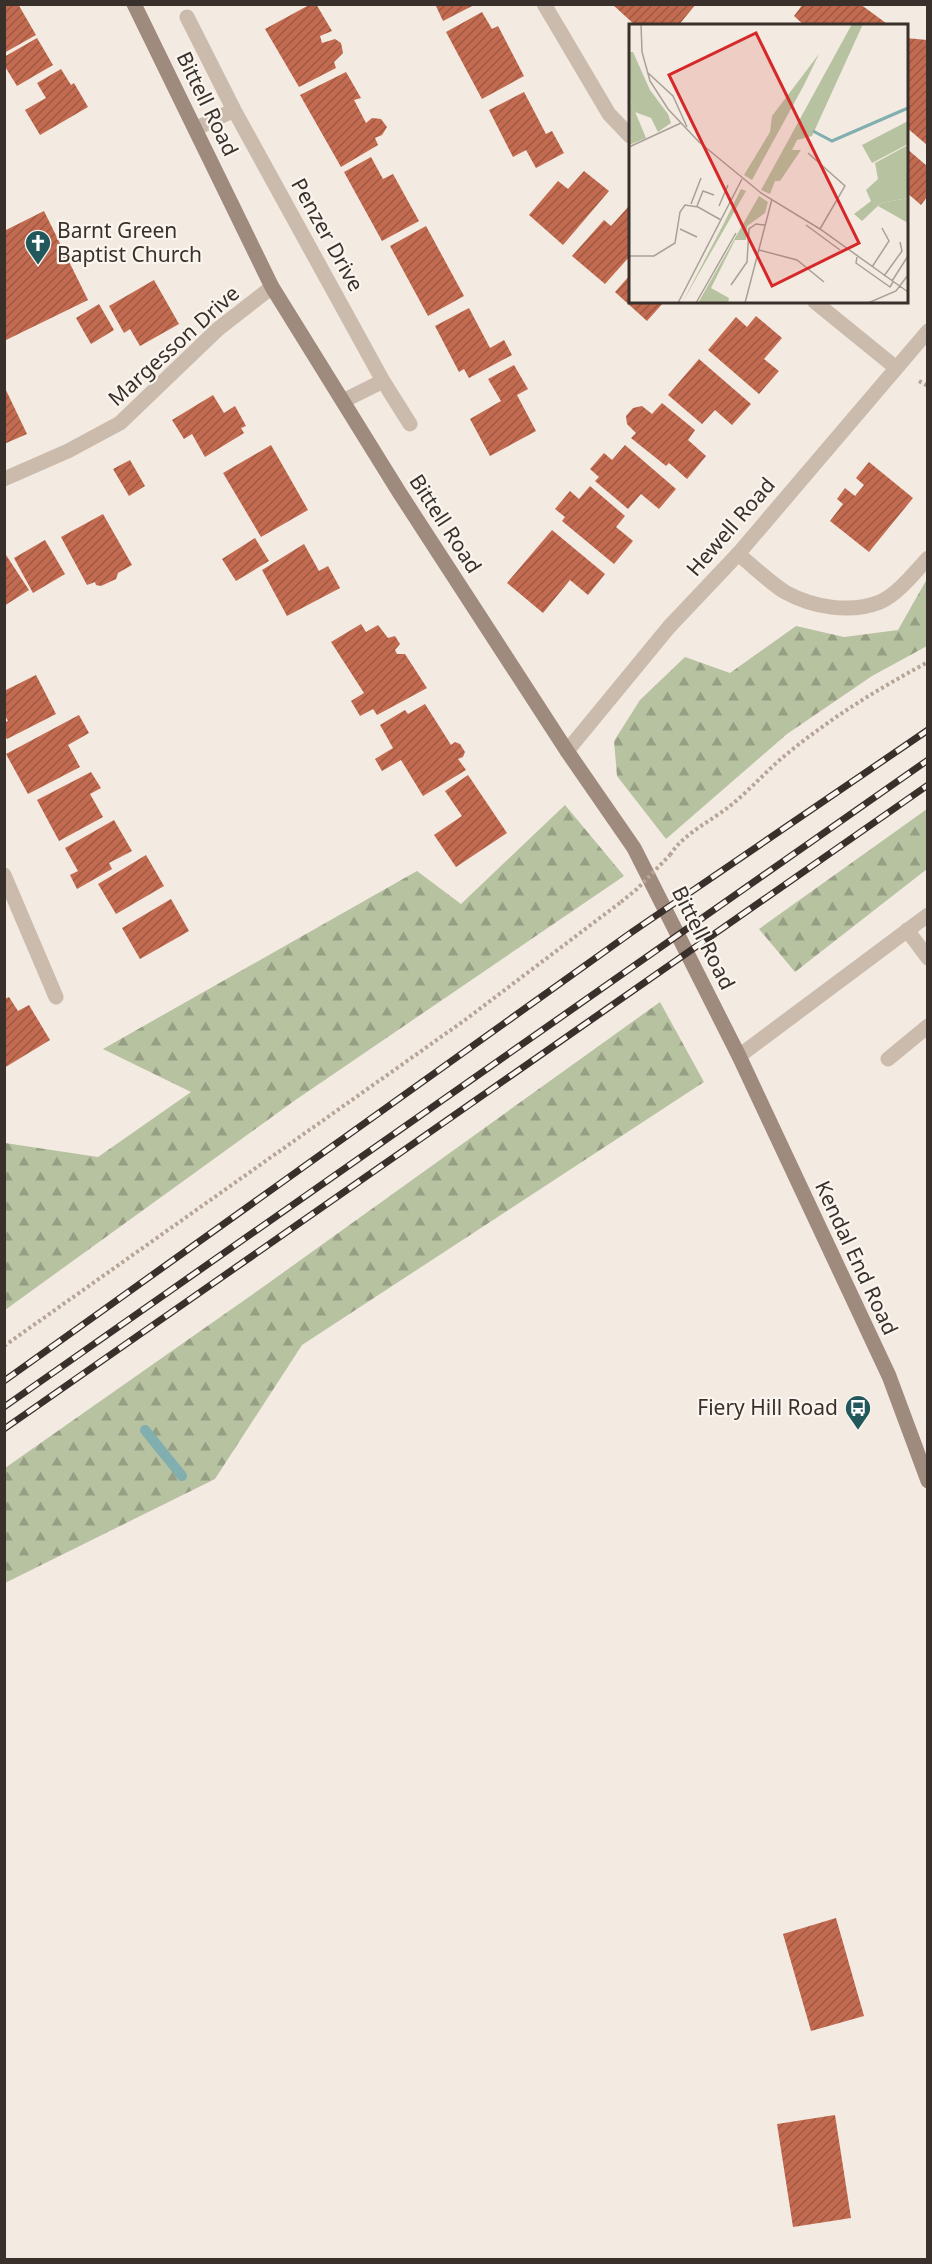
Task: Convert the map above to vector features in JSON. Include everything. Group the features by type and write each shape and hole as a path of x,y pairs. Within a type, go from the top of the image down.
{"main road":[{"name":"Bittell Road","path":"134,4 272,287 399,492 567,751 634,848 740,1056"},
{"name":"Kendal End Road","path":"740,1056 889,1376 927,1481"}],"street":[{"path":"544,4 609,114 629,135"},
{"name":"Penzer Drive","path":"188,17 234,110 383,381 410,424"},
{"path":"195,129 234,110"},
{"name":"Margesson Drive","path":"4,479 68,451 120,423 218,329 272,287"},
{"path":"816,303 896,367"},
{"name":"Hewell Road","path":"567,751 669,627 738,554 927,331"},
{"path":"343,401 383,381"},
{"path":"738,554 784,591 809,603 836,608 880,602 896,591 927,558"},
{"path":"4,874 56,997"},
{"path":"740,1056 927,915"},
{"path":"907,930 927,958"},
{"path":"888,1059 927,1026"}],"path":[{"path":"4,1346 455,1027 621,902 681,842 743,795 824,724 877,689 927,662"}],"green space":[{"path":"927,579 927,646 872,676 787,734 666,839 617,776 614,741 640,700 685,657 730,673 796,626 844,637 898,630"},
{"path":"565,805 624,876 294,1101 5,1310 5,1143 98,1157 191,1092 103,1049 417,871 461,904"},
{"path":"927,809 927,869 795,972 759,929"},
{"path":"660,1002 704,1082 302,1345 215,1479 5,1583 5,1468 263,1287"}],"building":[{"path":"4,4 18,4 36,35 4,53"},
{"path":"311,4 316,4 332,31 320,36 322,43 335,39 341,43 343,53 334,62 336,68 299,87 265,29"},
{"path":"435,4 476,4 443,21"},
{"path":"612,4 696,4 680,24 634,24"},
{"path":"803,4 860,4 887,24 803,24 794,16"},
{"path":"482,12 492,29 498,26 524,76 482,99 446,32"},
{"path":"37,38 53,65 17,86 4,65 4,57"},
{"path":"908,38 927,40 927,145 908,129"},
{"path":"61,69 71,85 74,83 88,107 40,135 25,110 46,98 37,83"},
{"path":"346,72 361,98 354,100 366,123 372,118 381,119 387,127 382,135 375,138 378,145 341,167 300,95"},
{"path":"524,92 546,134 552,131 564,153 536,168 526,150 513,157 489,110"},
{"path":"908,150 927,166 927,197 921,205 908,194"},
{"path":"371,157 383,179 393,174 419,221 382,241 344,172"},
{"path":"584,171 609,191 563,245 529,215 558,181 568,189"},
{"path":"628,207 629,257 605,284 572,256 604,220 611,226"},
{"name":"Barnt Green Baptist Church","path":"44,211 88,300 4,341 4,231"},
{"path":"426,226 464,296 428,316 390,246"},
{"path":"629,276 629,303 663,303 647,321 615,292"},
{"path":"154,280 179,324 140,346 130,329 124,333 109,306"},
{"path":"99,304 114,330 91,344 76,318"},
{"path":"469,308 490,348 504,340 512,355 469,378 464,369 459,372 435,326"},
{"path":"756,316 782,338 764,359 779,371 759,394 708,350 736,317 747,327"},
{"path":"699,359 751,404 732,425 715,410 702,424 668,395"},
{"path":"514,365 528,389 517,395 536,431 490,456 470,419 501,401 488,379"},
{"path":"4,386 27,434 4,444"},
{"path":"213,395 224,413 235,406 246,426 241,428 244,433 205,457 192,434 184,439 172,420"},
{"path":"662,403 695,430 688,440 706,456 687,479 669,463 666,466 631,438 636,433 627,424 626,416 633,408 642,406 652,414"},
{"path":"271,445 308,510 261,537 223,473"},
{"path":"625,445 676,489 659,509 641,494 628,509 595,481 599,477 590,469 604,453 612,460"},
{"path":"130,460 145,486 129,496 113,469"},
{"path":"869,462 913,498 869,552 830,521 843,504 837,499 845,488 855,496 864,485 856,478"},
{"path":"590,486 625,516 616,527 633,541 614,564 562,521 565,517 555,509 570,491 579,499"},
{"path":"103,514 132,565 118,573 116,579 101,586 96,585 95,582 87,585 61,537"},
{"path":"552,530 605,574 588,595 570,580 543,613 507,583"},
{"path":"255,538 269,561 236,581 222,559"},
{"path":"45,540 65,574 33,593 14,558"},
{"path":"304,544 319,571 328,566 340,588 287,616 262,570"},
{"path":"6,555 29,590 4,606 4,556"},
{"path":"361,624 366,632 378,625 388,638 395,636 400,644 395,650 397,654 405,654 427,688 377,715 373,709 360,716 351,701 364,693 331,642"},
{"path":"36,675 56,714 7,739 4,734 4,723 8,721 4,714 4,691"},
{"path":"425,704 451,745 455,742 460,744 465,752 463,757 458,759 466,770 423,796 401,760 382,771 375,759 393,748 380,725 405,710 408,714"},
{"path":"79,715 89,733 68,745 80,767 28,794 6,754"},
{"path":"91,772 101,788 90,794 103,817 59,841 37,800"},
{"path":"468,775 507,833 456,867 434,835 462,816 445,791"},
{"path":"114,820 132,851 109,863 112,869 77,889 70,875 78,871 65,848"},
{"path":"146,855 164,886 116,914 98,884"},
{"path":"171,899 189,931 140,959 122,928"},
{"path":"9,997 18,1011 29,1005 50,1040 4,1068 4,999"},
{"path":"836,1918 864,2016 811,2031 783,1934"},
{"path":"835,2115 851,2218 793,2227 777,2124"}],"waterway":[{"path":"145,1430 182,1476"}],"railway":[{"path":"4,1381 632,932 928,730"},
{"path":"4,1407 928,760"},
{"path":"4,1429 928,785"}],"place":[{"name":"Barnt Green Baptist Church","path":"38,266"},
{"name":"Fiery Hill Road","path":"858,1431"}]}
